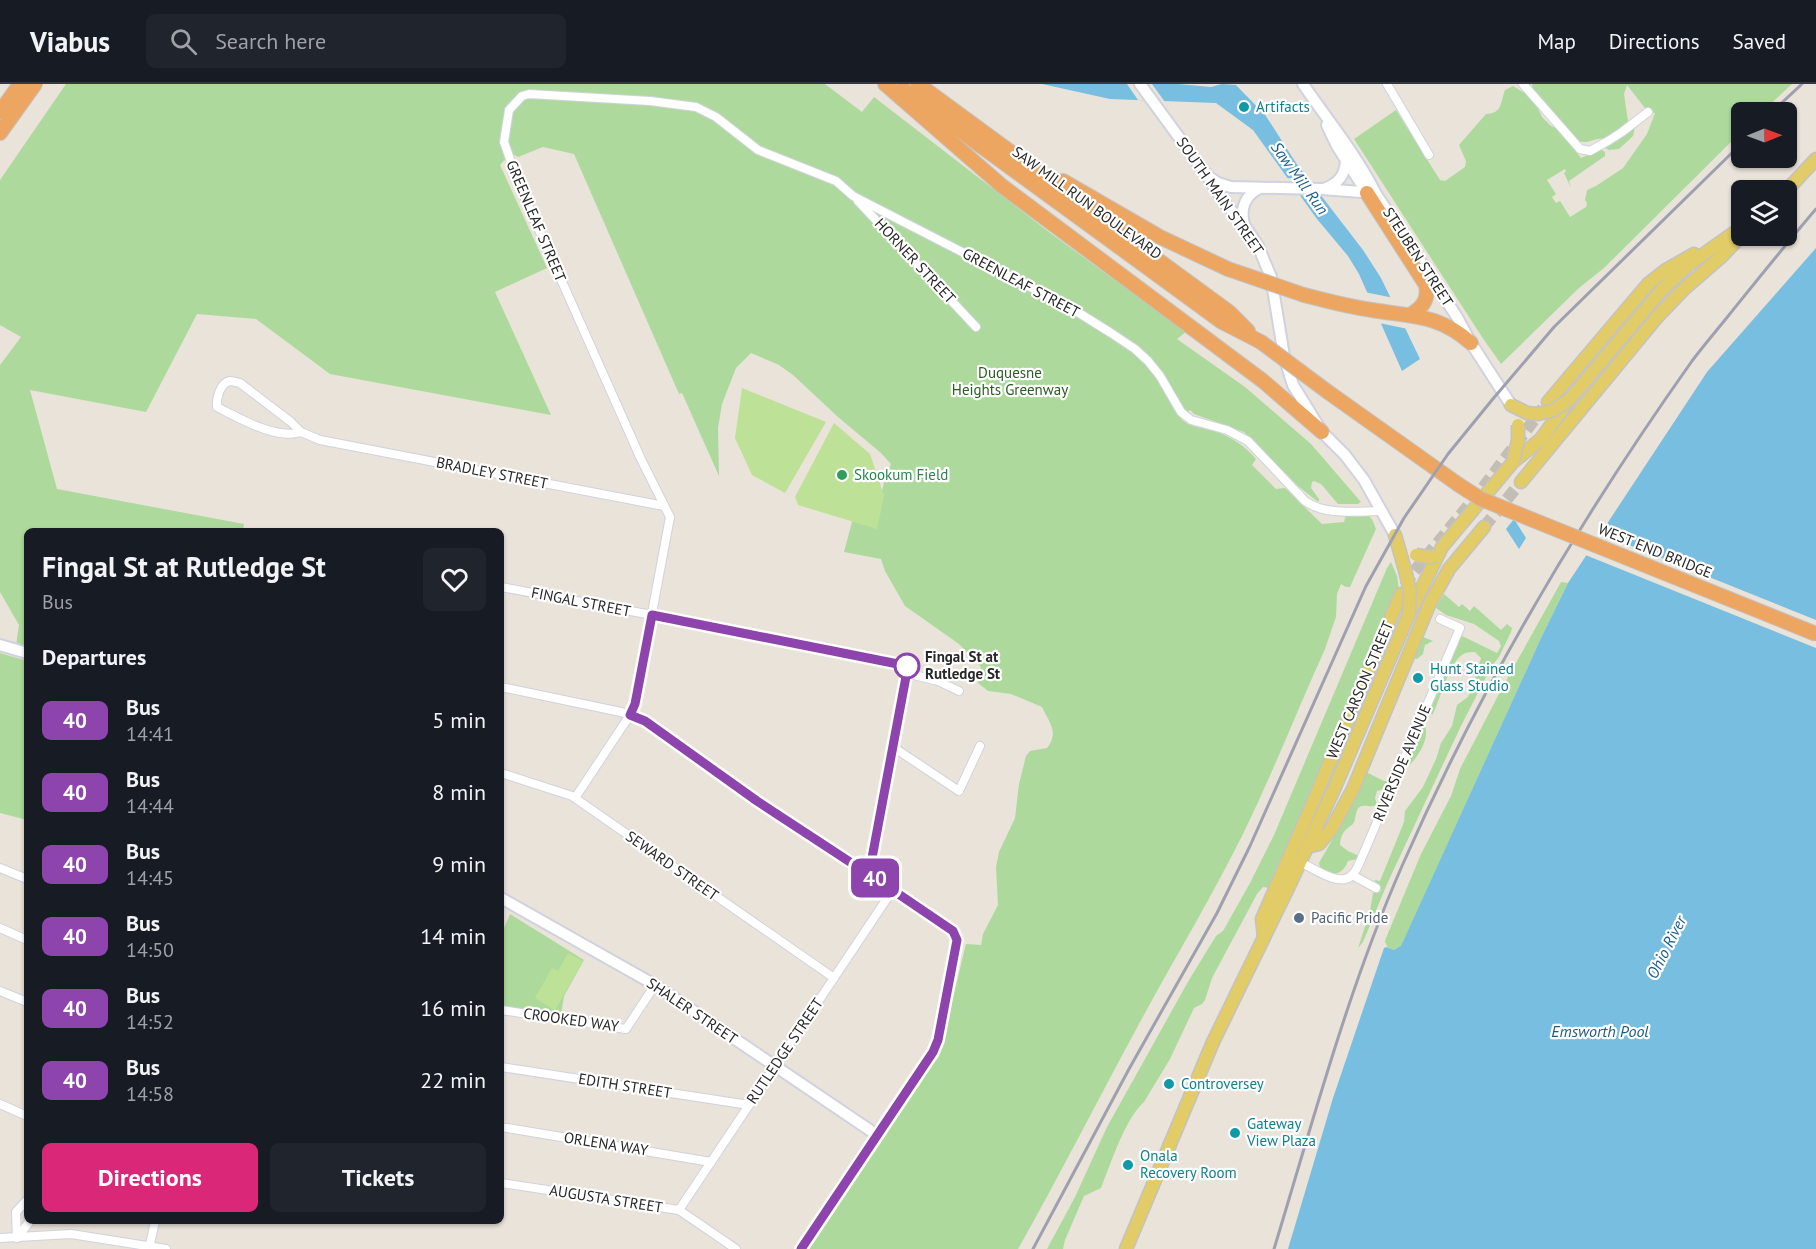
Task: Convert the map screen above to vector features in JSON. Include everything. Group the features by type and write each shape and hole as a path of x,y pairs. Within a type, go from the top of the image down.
{"highway":[{"path":"0,112 20,84"},
{"path":"0,133 35,84"},
{"path":"885,84 1002,186 1263,381 1322,432"},
{"name":"SAW MILL RUN BOULEVARD","path":"896,84 1222,322 1261,342"},
{"name":"SAW MILL RUN BOULEVARD","path":"918,84 1229,312 1261,342 1328,392 1481,499"},
{"path":"997,142 1125,217 1193,254 1228,269 1304,296 1438,321 1455,330 1471,343"},
{"path":"1372,193 1426,285 1425,301 1410,315"},
{"name":"WEST END BRIDGE","path":"1481,499 1816,634"}],"main road":[{"name":"SOUTH MAIN STREET","path":"1140,84 1223,201 1244,225 1263,255 1271,277 1284,356 1297,394 1322,432 1360,473 1395,535"},
{"name":"STEUBEN STREET","path":"1303,84 1367,175 1372,193"},
{"name":"STEUBEN STREET","path":"1321,111 1346,161 1372,193 1457,317 1511,405"},
{"path":"1796,180 1816,159"},
{"path":"1322,189 1334,185 1340,179 1345,170 1346,161"},
{"path":"1208,177 1231,187 1322,189 1372,193"},
{"path":"1244,225 1242,213 1246,200 1253,192 1265,187"},
{"name":"WEST CARSON STREET","path":"1126,1249 1213,1042 1335,787 1408,614 1437,555 1447,539 1513,462 1541,439 1570,399 1660,292 1687,266 1731,234"},
{"path":"1548,402 1648,284 1676,264 1727,237"},
{"path":"1521,482 1671,302 1732,246"},
{"path":"1511,405 1538,414 1554,410 1570,399"},
{"path":"1511,405 1518,425 1518,440 1513,462"},
{"path":"1307,847 1319,844 1342,812 1429,605 1449,569 1484,527"},
{"path":"1395,535 1406,548 1416,555 1430,557 1437,555"},
{"path":"1395,535 1410,591 1408,614"},
{"path":"1264,938 1262,919 1401,594"},
{"path":"0,645 24,652"},
{"name":"SHALER STREET","path":"504,903 655,985 877,1135"},
{"path":"801,1249 877,1135"}],"street":[{"path":"1387,84 1429,155"},
{"path":"1525,85 1580,149 1590,151 1648,112"},
{"name":"GREENLEAF STREET","path":"574,798 635,704 670,517 641,459 519,185 504,142 509,110 516,101 529,94 659,102 696,107 716,117 758,150 836,181 853,196 1071,308 1111,333 1148,361 1160,376 1181,412 1191,420 1227,430 1248,441 1305,501 1314,507 1338,511 1382,511"},
{"name":"HORNER STREET","path":"853,196 976,327"},
{"path":"227,382 240,383 301,432 277,433 244,421 218,407 217,400 222,388 227,382"},
{"name":"BRADLEY STREET","path":"301,432 320,440 664,506"},
{"name":"FINGAL STREET","path":"504,588 908,666 914,675 938,681 959,691"},
{"name":"RIVERSIDE AVENUE","path":"1352,875 1359,864 1460,628 1440,619"},
{"path":"869,874 908,666"},
{"path":"504,688 630,715 645,721 757,801 953,931 957,940 938,1040 933,1052 877,1135"},
{"path":"893,747 959,791 980,746"},
{"name":"SEWARD STREET","path":"504,774 568,794 834,978"},
{"path":"1300,862 1335,880 1343,880 1352,875 1376,888"},
{"path":"0,868 24,878"},
{"name":"RUTLEDGE STREET","path":"679,1210 892,891"},
{"path":"0,928 24,939"},
{"name":"CROOKED WAY","path":"504,1010 626,1029 655,985"},
{"path":"0,991 24,1001"},
{"name":"EDITH STREET","path":"504,1067 749,1106"},
{"path":"0,1104 24,1115"},
{"name":"ORLENA WAY","path":"504,1128 711,1162"},
{"name":"AUGUSTA STREET","path":"504,1183 679,1210 736,1249"},
{"path":"17,1238 16,1212 24,1203"},
{"path":"17,1238 28,1224"},
{"path":"149,1248 154,1224"},
{"path":"0,1238 71,1234 166,1249"}],"green space":[{"name":"Duquesne Heights Greenway","path":"66,84 825,84 862,112 874,97 1049,232 1186,332 1177,339 1245,387 1311,444 1361,502 1338,504 1321,484 1314,481 1311,488 1319,499 1317,501 1299,487 1244,432 1194,414 1190,410 1180,418 1191,425 1224,435 1241,445 1256,459 1252,465 1276,489 1285,488 1322,524 1344,522 1346,515 1369,516 1376,529 1350,587 1341,584 1337,594 1336,617 1325,649 1242,836 1018,1249 805,1249 943,1039 966,944 981,945 983,934 998,905 996,867 999,852 1015,818 1019,784 1026,756 1030,751 1047,748 1053,732 1042,707 1011,694 988,691 978,683 981,667 959,644 905,606 885,571 881,559 844,552 860,492 881,495 891,464 881,453 793,375 779,365 751,353 736,368 722,404 718,428 719,476 682,393 679,394 574,154 543,147 518,157 511,153 500,165 547,268 495,292 551,415 330,374 256,319 197,314 146,412 30,390 57,489 244,524 243,528 24,528 24,647 16,645 19,625 0,592 0,365 21,337 0,325 0,180"},
{"path":"1532,84 1792,84 1773,102 1731,102 1731,142 1604,268 1579,288 1501,364 1354,139 1396,110 1440,180 1445,181 1465,167 1466,161 1459,145 1486,114 1498,109 1505,90 1513,86 1535,102 1542,117 1558,129 1581,158 1600,149 1605,152 1605,156 1569,181 1571,188 1564,173 1565,169 1547,180 1556,194 1552,197 1556,203 1560,201 1570,217 1586,207 1587,190 1623,168 1647,134 1655,113 1648,112 1627,85 1624,94 1628,121 1625,126 1607,139 1583,142 1573,138 1533,91"},
{"path":"1635,127 1633,136 1619,149 1609,150 1603,147"},
{"path":"742,388 826,422 785,493 752,475 735,438"},
{"name":"Skookum Field","path":"834,423 870,454 884,496 877,529 798,505 795,497"},
{"path":"1391,562 1397,576 1399,590 1270,888 1263,887 1257,894 1212,978 1205,1000 1194,1008 1170,1059 1125,1130 1101,1188 1084,1196 1063,1249 1047,1249 1075,1197 1107,1127 1189,980 1216,936 1223,931 1250,883 1274,835"},
{"path":"1561,582 1568,583 1401,947 1394,950 1388,948 1386,938 1421,854 1451,796 1460,769"},
{"path":"1444,594 1459,607 1462,604 1470,611 1474,606 1501,630 1507,624 1512,628 1499,657 1491,667 1460,728 1387,884 1363,942 1358,948 1370,911 1373,893 1381,890 1374,880 1380,881 1404,822 1405,811 1423,787 1441,743 1452,726 1457,705 1468,697 1473,686 1481,658 1475,652 1470,652 1457,659 1433,714 1427,715 1460,635 1497,653 1501,646 1499,641 1474,624 1446,615 1436,608"},
{"path":"1423,637 1433,641 1425,645 1423,654 1417,659 1414,658"},
{"path":"0,653 24,660 24,819 0,813"},
{"path":"1424,723 1426,736 1421,750 1402,772"},
{"path":"1366,772 1384,781 1390,781 1391,784 1377,791 1375,798 1377,805 1359,807 1353,824 1342,835 1340,845 1359,856 1357,859 1348,861 1340,872 1329,872 1320,867 1319,863 1355,800"},
{"path":"510,914 584,960 564,996 561,1015 504,1006 504,928"},
{"path":"568,953 583,961 555,1010 535,998 552,968 558,971"}],"water":[{"name":"Saw Mill Run","path":"1042,84 1178,84 1211,87 1222,84 1236,85 1266,116 1296,163 1363,250 1381,278 1420,359 1402,371 1359,274 1348,256 1317,219 1253,130 1216,103 1110,99"},
{"name":"Emsworth Pool","path":"1816,248 1816,1249 1288,1249 1333,1098 1384,948 1394,950 1401,946 1568,583 1707,372"},
{"path":"1514,519 1526,538 1519,549 1506,529"}],"pier":[{"path":"1127,84 1152,84 1165,102 1138,100"},
{"path":"1285,178 1311,179 1324,196 1297,195"},
{"path":"1364,292 1394,298 1408,329 1379,323"},
{"path":"1597,532 1816,620 1816,648 1583,554"}],"tunnel":[{"path":"1405,586 1412,574 1482,489 1543,408"},
{"path":"1484,527 1521,482"}],"railway":[{"path":"1783,102 1802,84"},
{"path":"1033,1249 1129,1069 1217,913 1250,846 1366,586 1404,518 1448,454 1554,327 1731,154"},
{"path":"1274,1249 1332,1056 1365,960 1402,866 1464,734 1534,606 1610,482 1697,355 1816,209"}],"bus line":[{"name":"40","path":"801,1249 933,1052 938,1040 957,940 953,931 869,874 908,666 652,615 635,704 630,715 645,721 757,801 850,862"}],"place":[{"name":"Artifacts","path":"1244,107"},
{"name":"Skookum Field","path":"842,475"},
{"name":"Fingal St at Rutledge St","path":"907,666"},
{"name":"Hunt Stained Glass Studio","path":"1418,678"},
{"name":"Pacific Pride","path":"1299,918"},
{"name":"Controversey","path":"1169,1084"},
{"name":"Gateway View Plaza","path":"1235,1133"},
{"name":"Onala Recovery Room","path":"1128,1165"}],"water label":[{"name":"Ohio River","path":"1666,947"}]}
